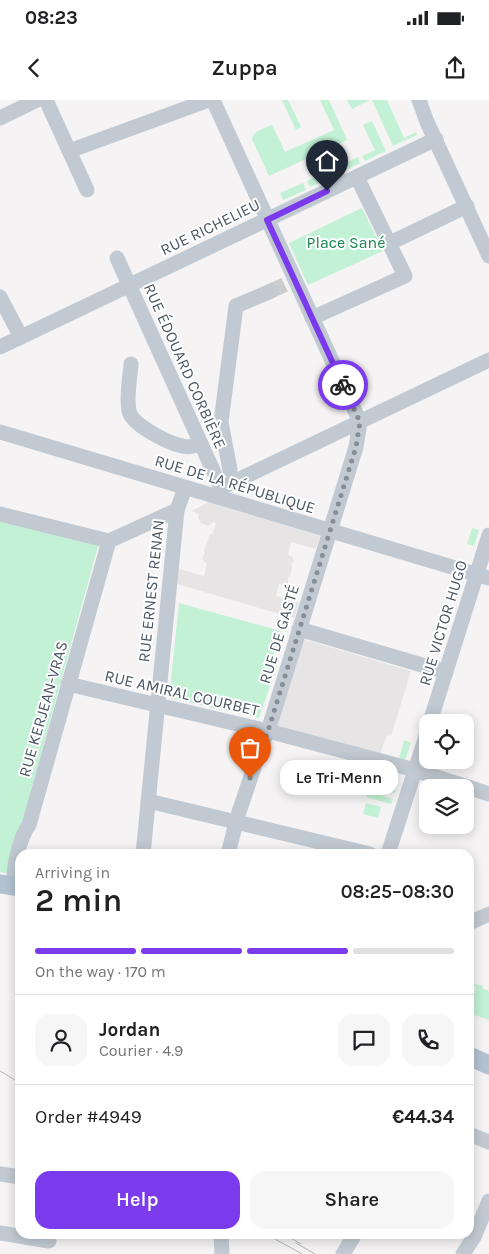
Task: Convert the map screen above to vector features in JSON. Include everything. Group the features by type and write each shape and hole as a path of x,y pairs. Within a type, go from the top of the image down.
{"main road":[{"path":"474,1058 489,1065"}],"street":[{"path":"0,118 37,100"},
{"path":"46,100 87,190"},
{"path":"69,151 211,100 360,422"},
{"path":"419,100 489,256"},
{"path":"426,100 436,139"},
{"name":"RUE RICHELIEU","path":"0,347 436,139"},
{"path":"312,318 405,276 357,177"},
{"path":"390,243 467,206"},
{"name":"RUE ÉDOUARD CORBIÈRE","path":"117,258 201,444 219,492"},
{"path":"230,470 221,422 236,306 271,291"},
{"path":"0,297 21,337"},
{"path":"219,492 489,360"},
{"path":"131,364 129,412 138,425 183,447 201,444"},
{"name":"RUE DE GASTÉ","path":"229,849 236,822 268,731 298,629 356,447 360,422"},
{"name":"RUE DE LA RÉPUBLIQUE","path":"0,432 185,488 219,492 330,531 483,576"},
{"name":"RUE ERNEST RENAN","path":"143,849 177,510 185,488"},
{"path":"0,514 108,541 177,510"},
{"name":"RUE VICTOR HUGO","path":"433,714 446,672 483,576 489,535"},
{"name":"RUE KERJEAN-VRAS","path":"20,849 24,832 29,824 108,541"},
{"path":"298,629 446,672"},
{"name":"RUE AMIRAL COURBET","path":"68,684 268,731 415,770 489,794"},
{"path":"390,849 419,758"},
{"path":"148,801 349,849"},
{"name":"RUE KERJEAN-VRAS","path":"11,886 15,867"},
{"path":"474,921 489,914"},
{"path":"474,1136 489,1142"},
{"path":"0,1174 15,1176"},
{"path":"474,1237 489,1201"},
{"path":"0,1234 15,1237"},
{"path":"27,1239 49,1243"},
{"path":"221,1239 222,1254"},
{"path":"343,1254 352,1239"},
{"path":"463,1254 473,1239"}],"shaded area":[{"path":"209,502 320,536 316,549 291,542 288,555 292,556 294,561 291,565 290,576 288,577 288,583 279,584 276,596 299,603 294,618 177,584 179,569 204,576 207,563 202,558 209,535 213,533 216,523 213,522 208,526 201,523 198,518 199,514 191,511"},
{"path":"303,639 411,671 391,736 387,735 380,754 274,727"}],"green space":[{"path":"282,100 288,100 301,127 296,130"},
{"path":"320,100 329,100 347,140 269,176 252,139 253,136 260,130 272,125 285,152 334,130"},
{"path":"347,100 370,100 352,109"},
{"path":"372,100 387,100 404,138 416,132 417,135 393,146"},
{"path":"372,121 386,151 365,161 362,156 375,150 363,125"},
{"path":"358,157 360,163 338,174 335,168"},
{"path":"330,170 333,177 310,187 307,181"},
{"path":"303,183 306,190 283,200 280,193"},
{"name":"Place Sané","path":"362,208 383,251 308,285 289,243"},
{"path":"0,521 98,546 8,874 0,872"},
{"path":"472,528 479,530 474,546 467,544"},
{"path":"179,603 281,631 273,657 279,660 259,718 169,698"},
{"path":"404,740 411,743 405,760 399,758"},
{"path":"376,780 397,785 395,793 385,791 383,796 393,799 391,804 366,797 369,787 373,787"},
{"path":"366,803 381,807 378,818 363,814"},
{"path":"474,984 483,986 482,988 489,991 489,1020 474,1015 476,987 474,987"}],"tunnel":[{"path":"271,291 295,280"}],"tram line":[{"path":"0,1071 15,1080"},
{"path":"275,1239 302,1254"},
{"path":"292,1239 301,1244"},
{"path":"296,1243 315,1254"}],"way so far":[{"path":"250,778 268,731 298,629 356,447 360,422 343,385"}],"place":[{"name":"Le Tri-Menn","path":"250,778"}],"route":[{"path":"327,191 267,220 343,385"}]}
